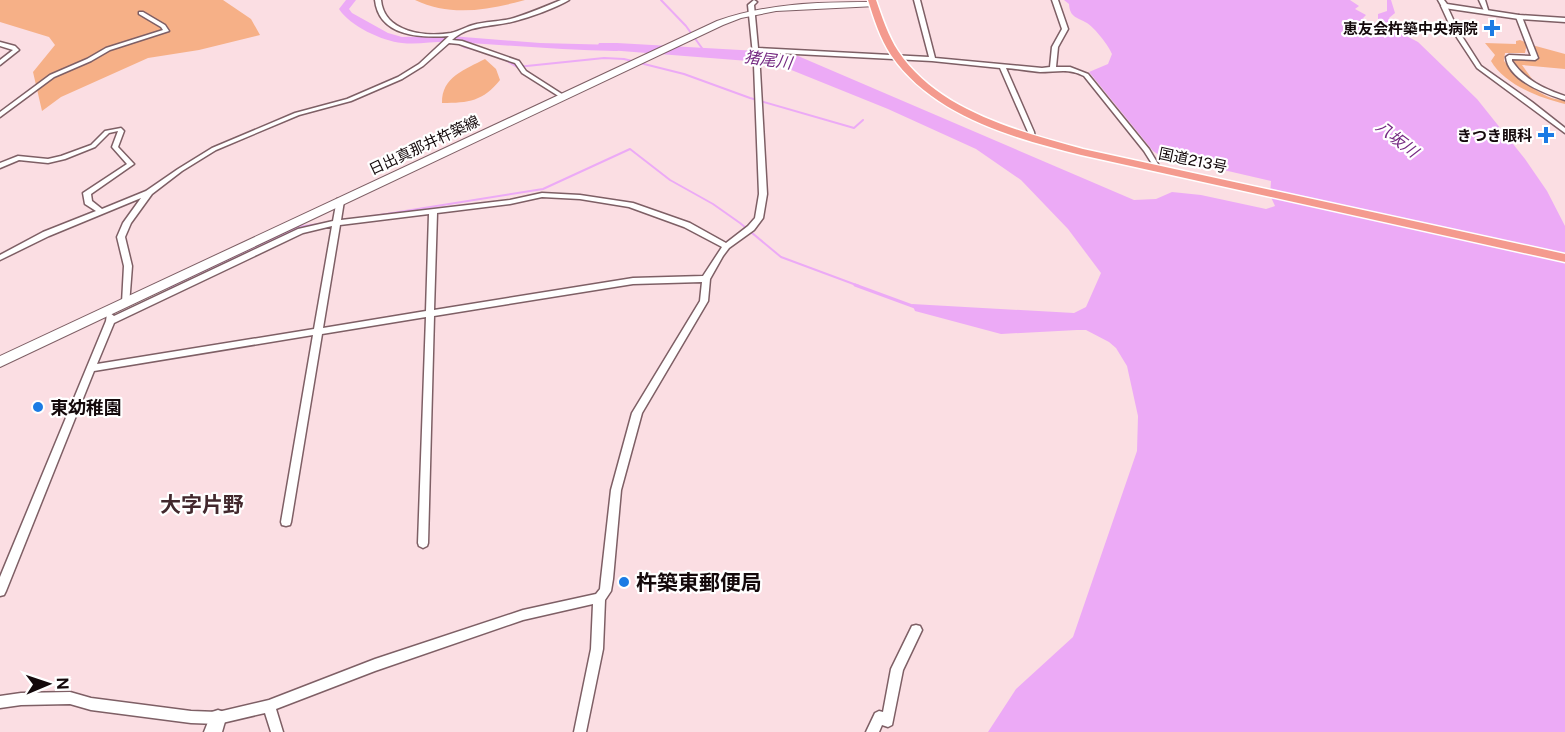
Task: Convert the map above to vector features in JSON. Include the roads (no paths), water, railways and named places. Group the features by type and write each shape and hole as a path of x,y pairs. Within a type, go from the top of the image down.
{"highway":[{"name":"国道213号","path":"873,2 898,58 924,84 955,105 991,123 1081,152 1565,258"}],"main road":[{"name":"日出真那井杵築線","path":"0,362 110,316 126,303 629,64 734,17 787,6 873,2"}],"street":[{"path":"378,0 384,18 405,33 450,37 517,63 524,72 562,96"},
{"path":"0,258 46,234 149,192 232,140 297,114 368,93 400,78 421,65 450,37 474,26 514,20 566,0"},
{"path":"917,0 932,59"},
{"path":"1053,67 1055,47 1065,29 1055,0"},
{"path":"1482,0 1487,12"},
{"path":"0,702 70,698 91,704 191,717 216,725 375,664 524,615 599,598 605,591 608,579 616,490 637,413 704,301 706,279 726,246 748,230 759,218 763,194 757,65 751,6 755,1"},
{"path":"1443,3 1487,12 1565,20"},
{"path":"1443,3 1455,30 1479,67 1561,124 1565,131"},
{"path":"0,115 52,76 84,63 108,49 166,31 163,26 141,13"},
{"path":"1519,16 1534,52 1511,56 1509,61 1517,72 1538,88 1565,98"},
{"path":"0,44 16,50 0,63"},
{"path":"755,50 932,59 1042,70 1053,67 1074,69 1086,75 1147,150 1158,169"},
{"path":"1002,66 1032,132 1032,138"},
{"path":"0,166 18,158 48,161 63,158 93,146 106,132 119,129 120,138 115,147 131,164 87,193 88,202 101,211"},
{"path":"126,303 128,266 121,237 133,211 149,192"},
{"path":"0,591 92,368 110,316 294,233 337,221 433,212 510,202 542,195 580,196 624,203 698,230 726,246"},
{"path":"286,522 340,201"},
{"path":"423,543 433,212"},
{"path":"92,368 633,281 706,279"},
{"path":"580,732 598,645 599,598"},
{"path":"872,732 879,717 888,721 897,669 916,630"},
{"path":"269,706 277,732"}],"water":[{"name":"八坂川","path":"1064,0 1350,0 1359,6 1355,9 1366,15 1363,18 1367,22 1378,23 1378,14 1387,11 1387,0 1391,0 1395,13 1389,18 1393,29 1418,42 1477,99 1525,159 1547,191 1565,226 1565,732 988,732 1016,689 1073,637 1137,451 1138,416 1127,366 1116,348 1086,330 1001,334 915,311 912,304 1074,313 1086,307 1101,273 1068,229 1021,180 976,149 888,109 774,63 596,49 599,43 617,43 758,51 798,56 1134,200 1156,199 1172,192 1201,195 1266,209 1275,206 1270,195 1271,181 1159,155 1153,151 1089,72 1108,64 1112,54 1093,28 1072,15 1069,4"}],"waterway":[{"name":"猪尾川","path":"351,0 344,9 348,15 384,35 402,40 451,39 540,46 617,48"},
{"path":"661,0 686,26 704,51"},
{"path":"453,40 464,47 482,51"},
{"path":"504,59 517,67 604,58 624,59 684,74 750,98 854,128 863,120"},
{"path":"374,216 543,189 630,149 670,180 713,204 740,223 781,257 859,286"},
{"path":"171,286 298,227 326,223"},
{"path":"169,287 174,285"},
{"path":"855,285 915,307"}],"place":[{"name":"恵友会杵築中央病院","path":"1492,28"},
{"name":"きつき眼科","path":"1546,135"},
{"name":"東幼稚園","path":"38,407"},
{"name":"杵築東郵便局","path":"624,582"}],"district":[{"name":"大字片野","path":"202,504"}]}
